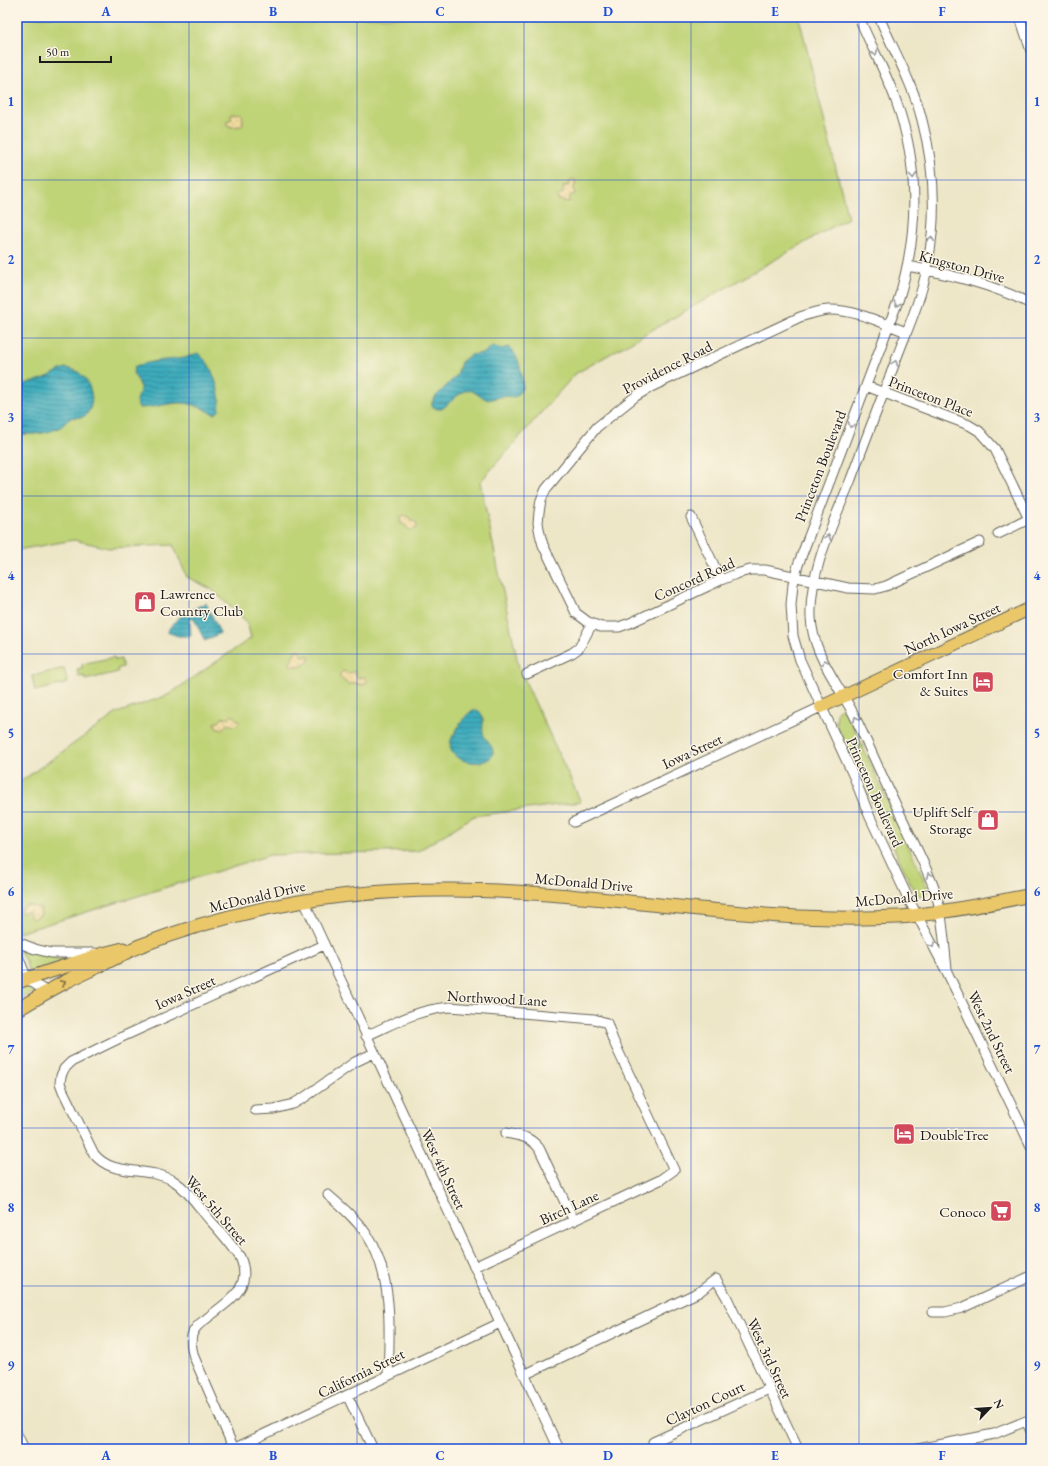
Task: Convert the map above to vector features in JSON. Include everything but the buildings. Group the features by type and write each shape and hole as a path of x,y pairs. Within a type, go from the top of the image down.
{"highway":[{"name":"McDonald Drive","path":"22,980 103,954 139,946 219,919 304,901 363,893 404,890 513,892 779,916 850,918 900,917 917,915 1031,895"},
{"name":"McDonald Drive","path":"17,1010 66,982 139,946"}],"main road":[{"name":"North Iowa Street","path":"821,706 1031,608"}],"street":[{"name":"Princeton Boulevard","path":"859,17 896,99 907,139 912,166 914,192 913,229 908,266 889,325 803,550 795,576 792,605 793,636 800,660 854,777 869,815 917,915"},
{"name":"Princeton Boulevard","path":"879,17 916,99 927,141 933,182 934,204 932,240 927,270 918,300 818,564 810,607 814,636 819,650 833,680 853,713 930,877 937,894 940,912"},
{"path":"1020,17 1031,51"},
{"name":"Kingston Drive","path":"908,266 992,287 1031,304"},
{"name":"Providence Road","path":"592,624 576,613 571,605 543,544 538,523 541,500 546,489 597,427 622,406 651,387 800,317 827,310 841,310 906,332"},
{"name":"Princeton Place","path":"866,386 969,425 979,431 995,449 1030,519"},
{"path":"691,517 721,580"},
{"path":"998,534 1030,519"},
{"name":"Concord Road","path":"592,624 608,628 618,627 630,623 721,580 750,570 765,570 848,588 875,589 886,586 980,542"},
{"path":"527,674 572,653 579,648 592,624"},
{"name":"Iowa Street","path":"574,822 821,706"},
{"name":"West 4th Street","path":"304,901 559,1449"},
{"name":"West 2nd Street","path":"940,912 948,974"},
{"name":"West 2nd Street","path":"917,915 948,974 1031,1146"},
{"path":"17,942 51,953 103,954"},
{"name":"Iowa Street","path":"62,1072 71,1062 122,1037 324,945"},
{"path":"17,954 22,980 47,992"},
{"name":"Northwood Lane","path":"366,1036 411,1015 434,1009 450,1008 594,1019 607,1023 613,1040 674,1170"},
{"path":"255,1110 274,1109 293,1104 355,1062 374,1053"},
{"name":"West 5th Street","path":"62,1072 60,1083 62,1091 98,1159 107,1166 152,1173 174,1181 190,1195 240,1257 245,1275 240,1289 199,1324 192,1335 191,1342 194,1357 234,1449"},
{"path":"506,1133 525,1137 533,1141 540,1148 574,1221"},
{"name":"Birch Lane","path":"474,1267 660,1180 674,1170"},
{"path":"328,1195 357,1222 367,1234 378,1257 389,1310 390,1335 388,1375"},
{"path":"933,1312 945,1312 962,1308 1031,1276"},
{"name":"West 3rd Street","path":"524,1375 699,1292 716,1280 727,1298 798,1449"},
{"name":"California Street","path":"234,1449 500,1323"},
{"name":"Clayton Court","path":"653,1442 769,1389"},
{"path":"348,1395 373,1449"},
{"path":"918,1449 994,1434 1029,1420 1031,1431"},
{"path":"17,1434 24,1449"}],"green space":[{"name":"Lawrence Country Club","path":"17,17 799,17 848,218 575,374 480,482 519,668 581,802 474,816 418,851 270,855 19,933 17,930 17,784 117,713 168,695 251,638 247,622 211,589 187,577 173,545 109,548 74,540 17,550"},
{"path":"114,657 115,660 121,659 123,667 117,669 118,672 85,680 84,676 79,677 77,669 82,668 82,664"},
{"path":"64,668 68,683 35,691 32,676"},
{"path":"842,708 846,711 927,886 928,890 924,895 919,896 914,891 836,725 837,711"},
{"path":"17,946 48,956 67,960 29,972 26,962"},
{"path":"25,983 36,991 17,1002 17,986"}],"sand":[{"path":"231,114 242,114 242,126 231,127 227,125 227,121 232,119"},
{"path":"574,179 576,182 574,186 575,194 570,196 569,202 558,200 557,197 563,193 563,187 569,185 571,180"},
{"path":"404,515 416,522 416,529 409,530 405,525 400,523 400,518"},
{"path":"296,650 299,650 302,656 308,655 309,657 309,661 303,666 291,666 290,663"},
{"path":"343,671 349,673 355,671 358,678 365,677 367,680 365,684 362,685 356,683 348,684 340,678 340,674"},
{"path":"233,715 240,721 237,725 234,726 228,724 222,729 216,727 215,723 220,721 223,717 226,718"},
{"path":"26,905 40,908 41,915 33,919 28,911 22,913 20,912 20,909"}],"water":[{"path":"492,346 502,349 508,347 516,355 520,366 523,387 517,396 503,396 488,400 470,390 457,396 442,409 437,409 432,406 432,402 436,396 457,375 461,362 470,355 484,353"},
{"path":"198,353 207,362 213,373 220,401 218,412 214,414 187,403 139,408 136,401 140,387 133,372 135,366 156,361 185,358"},
{"path":"66,368 78,372 83,376 89,386 92,398 86,415 83,417 71,418 59,428 49,432 17,434 17,387 43,379 59,370"},
{"path":"206,603 220,633 205,641 193,617 190,619 191,636 178,636 167,632 179,617"},
{"path":"473,710 479,711 483,717 483,733 493,752 491,757 485,761 469,762 461,759 454,755 451,748 451,740 453,736 466,716"}],"place":[{"name":"Lawrence Country Club","path":"145,602"},
{"name":"Comfort Inn & Suites","path":"983,682"},
{"name":"Uplift Self Storage","path":"988,820"},
{"name":"DoubleTree","path":"904,1134"},
{"name":"Conoco","path":"1001,1211"}]}
